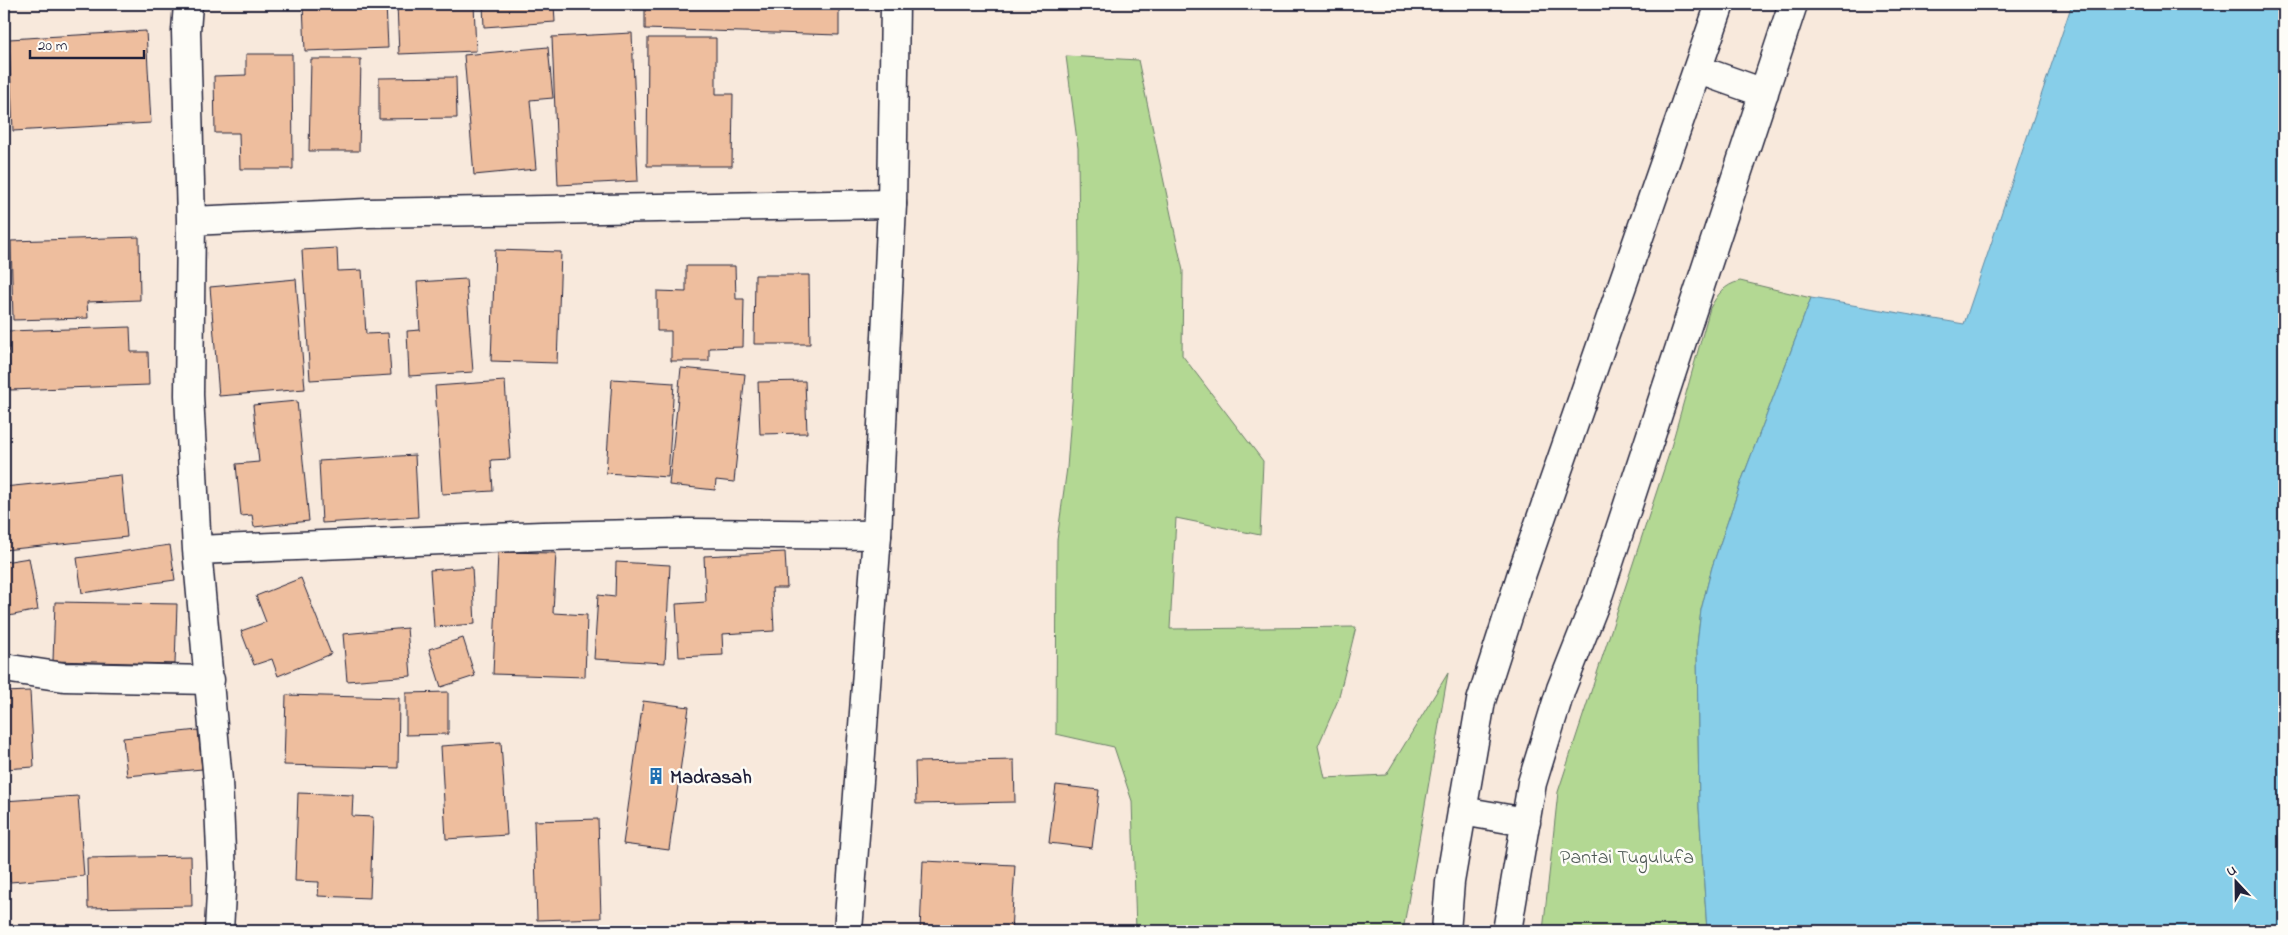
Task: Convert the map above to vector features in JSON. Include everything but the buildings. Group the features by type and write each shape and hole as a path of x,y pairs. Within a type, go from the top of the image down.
{"street":[{"path":"188,4 186,32 191,221 189,395 197,550 218,782 222,874 219,931"},
{"path":"848,931 877,535 892,204 895,4"},
{"path":"1446,931 1450,882 1481,701 1529,554 1720,4"},
{"path":"1507,931 1532,783 1561,689 1599,593 1793,4"},
{"path":"1698,70 1764,93"},
{"path":"191,221 367,213 892,204"},
{"path":"197,550 552,536 690,533 877,535"},
{"path":"4,668 64,677 210,680"},
{"path":"1462,811 1526,822"}],"green space":[{"path":"1066,56 1138,60 1183,271 1182,355 1263,461 1260,535 1176,518 1170,629 1356,627 1338,700 1318,746 1325,778 1386,775 1448,673 1403,931 1136,931 1132,801 1114,747 1056,734 1057,540 1067,468 1079,260 1078,148"},
{"name":"Pantai Tugulufa","path":"1740,281 1811,298 1743,477 1712,567 1701,610 1697,645 1699,808 1707,931 1543,931 1558,792 1669,454 1710,308 1722,291"}],"water":[{"path":"2072,4 2284,4 2284,931 1707,931 1699,808 1697,645 1701,610 1712,567 1743,477 1811,298 1964,324"}],"place":[{"name":"Madrasah","path":"656,776"}]}
